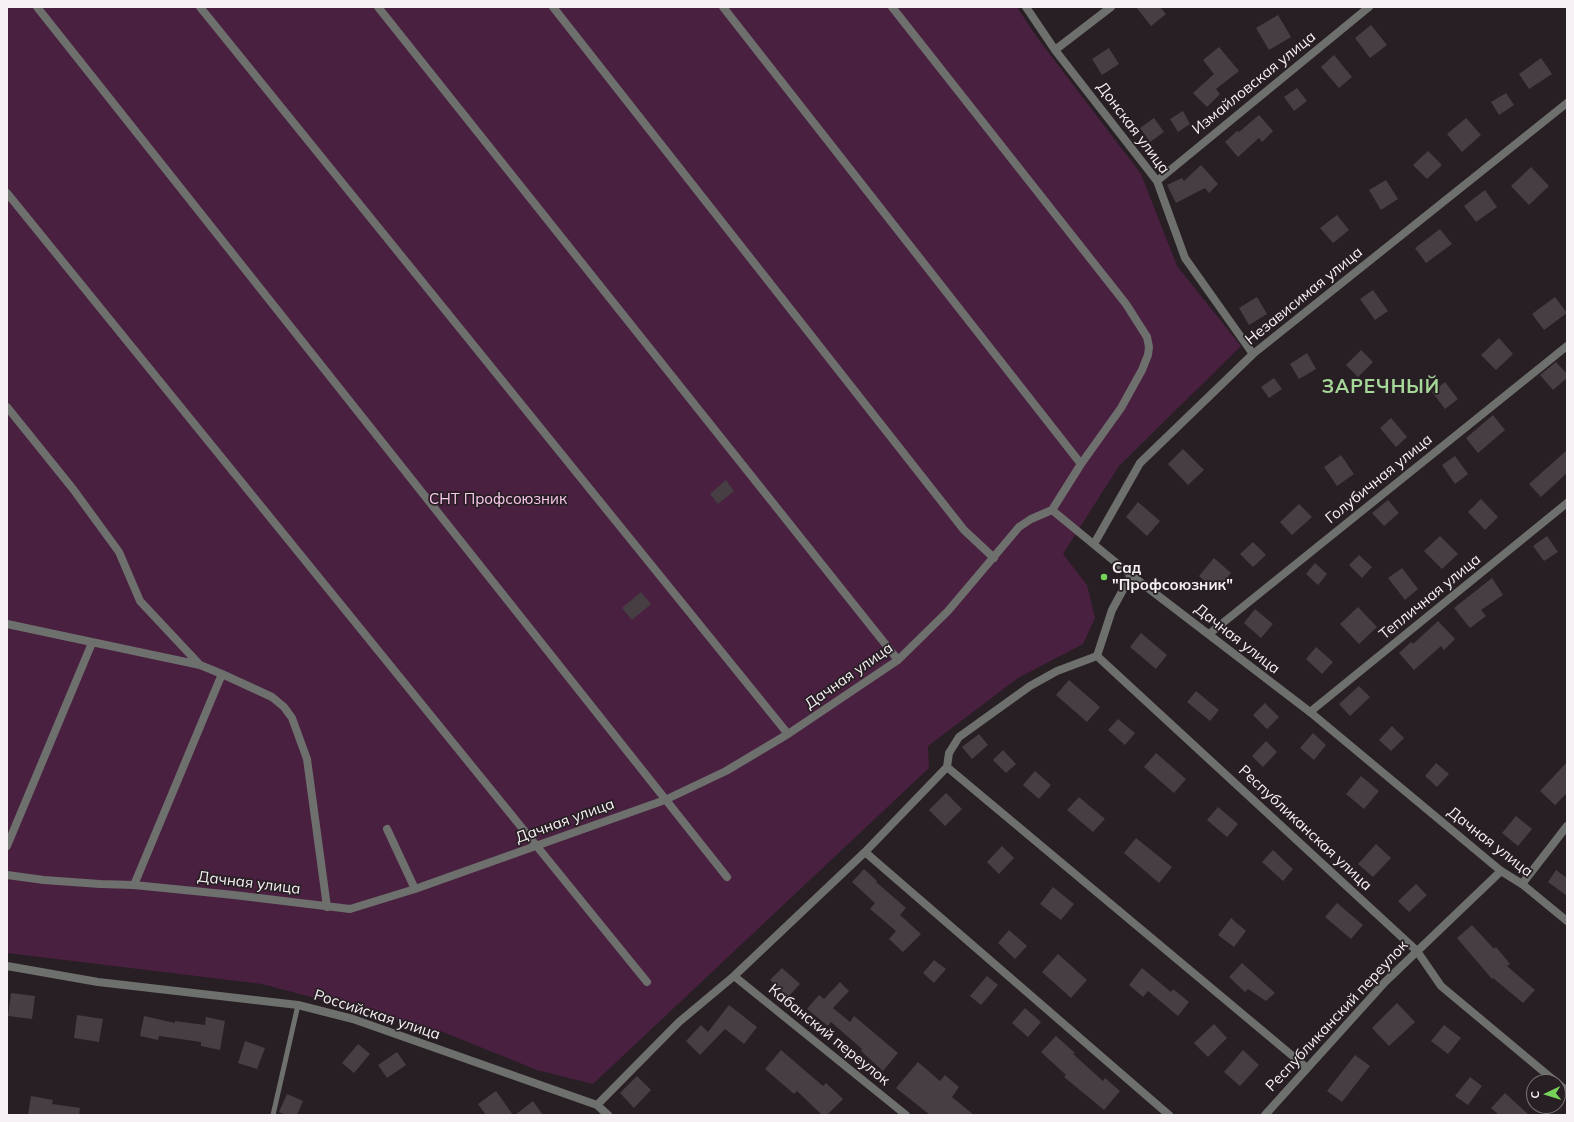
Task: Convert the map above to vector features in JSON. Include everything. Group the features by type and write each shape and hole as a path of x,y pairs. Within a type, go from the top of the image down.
{"street":[{"path":"36,7 727,877"},
{"path":"200,7 788,734"},
{"path":"378,7 898,660"},
{"path":"553,7 964,530 994,558"},
{"path":"723,7 1081,464"},
{"path":"892,7 1126,304 1147,337 1149,347 1148,355 1142,370 1121,408 1081,464 1052,510"},
{"name":"Донская улица","path":"1026,7 1055,50 1157,181 1185,258 1253,354"},
{"path":"1055,50 1111,7"},
{"name":"Измайловская улица","path":"1157,181 1369,7"},
{"name":"Независимая улица","path":"1094,544 1140,463 1253,354 1567,103"},
{"path":"7,193 647,982"},
{"name":"Голубичная улица","path":"1209,634 1567,346"},
{"path":"7,407 73,489 119,552 140,601 200,665"},
{"name":"Тепличная улица","path":"1310,712 1567,503"},
{"name":"Дачная улица","path":"7,875 92,884 134,885 350,909 415,889 665,800 726,771 788,734 898,660 948,611 1019,527 1031,519 1052,510 1132,575 1310,712 1501,871 1522,884 1567,920"},
{"path":"597,1105 679,1022 734,976 865,852 946,767 949,753 960,738 1030,686 1056,671 1097,656 1112,610 1132,575"},
{"path":"7,624 200,665 272,697 284,707 292,718 307,759 327,907"},
{"path":"7,846 92,643"},
{"name":"Республиканская улица","path":"1097,656 1417,951 1441,986 1546,1074"},
{"path":"134,885 222,674"},
{"path":"946,767 1307,1068"},
{"path":"1522,884 1567,826"},
{"path":"387,829 415,889"},
{"path":"865,852 1169,1115"},
{"name":"Республиканский переулок","path":"1265,1115 1385,982 1501,871"},
{"name":"Российская улица","path":"7,966 98,982 298,1005 353,1019 597,1105 608,1115"},
{"name":"Кабанский переулок","path":"734,976 906,1115"}],"lane":[{"path":"273,1115 298,1005"}],"green space":[{"name":"СНТ Профсоюзник","path":"7,7 1017,7 1036,36 1141,174 1177,266 1241,346 1119,466 1063,554 1087,585 1095,618 1083,644 1018,678 928,746 929,768 593,1084 537,1070 443,1032 262,984 7,953"}],"building":[{"path":"1136,7 1160,7 1166,14 1151,26"},
{"path":"1278,15 1291,37 1269,50 1256,28"},
{"path":"1371,25 1387,45 1370,58 1355,38"},
{"path":"1219,47 1239,71 1216,89 1220,94 1207,107 1193,93 1214,74 1203,60"},
{"path":"1109,48 1119,64 1102,75 1092,59"},
{"path":"1334,55 1352,77 1339,88 1321,67"},
{"path":"1541,58 1552,74 1529,89 1519,74"},
{"path":"1297,88 1307,101 1294,111 1284,97"},
{"path":"1506,93 1514,105 1499,115 1491,102"},
{"path":"1183,111 1190,124 1178,132 1170,119"},
{"path":"1259,115 1273,131 1262,142 1259,138 1238,157 1225,142"},
{"path":"1154,118 1164,132 1150,142 1140,128"},
{"path":"1466,118 1481,135 1462,152 1447,134"},
{"path":"1428,151 1442,165 1427,179 1413,165"},
{"path":"1201,165 1218,184 1209,193 1205,188 1176,203 1167,185 1182,178 1184,181"},
{"path":"1531,167 1549,186 1529,205 1511,186"},
{"path":"1386,180 1398,199 1381,210 1369,190"},
{"path":"1485,190 1497,207 1476,222 1464,206"},
{"path":"1337,215 1349,230 1333,243 1320,228"},
{"path":"1440,229 1452,244 1426,263 1415,248"},
{"path":"1373,290 1388,311 1375,320 1360,299"},
{"path":"1257,297 1267,314 1249,325 1239,308"},
{"path":"1555,297 1567,313 1544,330 1532,314"},
{"path":"1499,338 1513,354 1496,370 1481,355"},
{"path":"1361,350 1373,362 1358,377 1346,365"},
{"path":"1307,353 1316,369 1299,379 1290,364"},
{"path":"1556,362 1567,374 1567,378 1553,390 1540,375"},
{"path":"1274,378 1282,389 1269,398 1261,387"},
{"path":"1445,382 1458,399 1445,409 1432,392"},
{"path":"1493,415 1505,430 1478,453 1466,438"},
{"path":"1391,418 1407,437 1396,447 1380,428"},
{"path":"1183,449 1204,470 1188,485 1168,464"},
{"path":"1567,450 1567,473 1541,497 1529,484"},
{"path":"1341,455 1354,474 1337,486 1324,467"},
{"path":"1455,456 1468,474 1455,484 1442,465"},
{"path":"726,480 734,491 718,504 710,494"},
{"path":"1481,499 1498,517 1485,530 1468,512"},
{"path":"1388,500 1399,513 1384,526 1372,513"},
{"path":"1138,502 1160,521 1147,536 1126,517"},
{"path":"1299,504 1312,517 1292,535 1280,522"},
{"path":"1440,536 1458,554 1442,569 1424,551"},
{"path":"1547,536 1558,552 1544,561 1533,546"},
{"path":"1253,542 1266,555 1253,567 1240,554"},
{"path":"1359,555 1372,567 1362,578 1349,565"},
{"path":"1214,558 1231,573 1216,591 1199,576"},
{"path":"1315,563 1327,574 1318,585 1306,574"},
{"path":"1402,568 1418,589 1405,600 1388,578"},
{"path":"1492,578 1503,595 1481,610 1486,616 1470,628 1454,608"},
{"path":"641,592 651,604 632,620 622,608"},
{"path":"1358,607 1377,627 1359,644 1340,624"},
{"path":"1255,609 1273,624 1261,638 1244,623"},
{"path":"1438,621 1455,639 1444,650 1441,646 1414,670 1399,653 1411,642 1413,644"},
{"path":"1141,633 1167,655 1156,669 1130,647"},
{"path":"1316,647 1333,662 1322,674 1306,659"},
{"path":"1069,680 1100,707 1087,722 1056,695"},
{"path":"1359,686 1370,697 1350,716 1339,704"},
{"path":"1196,691 1219,710 1210,721 1187,702"},
{"path":"1265,703 1279,717 1267,729 1253,715"},
{"path":"1118,719 1135,733 1125,745 1108,730"},
{"path":"1392,726 1404,738 1391,751 1379,740"},
{"path":"1313,733 1326,745 1314,760 1300,748"},
{"path":"979,734 988,745 972,759 962,747"},
{"path":"1266,741 1277,752 1263,767 1252,756"},
{"path":"1003,750 1016,764 1006,773 993,760"},
{"path":"1156,753 1186,779 1174,793 1144,767"},
{"path":"1567,762 1567,793 1555,805 1540,791"},
{"path":"1436,763 1449,774 1437,787 1425,776"},
{"path":"1035,771 1051,785 1039,799 1023,785"},
{"path":"1361,776 1379,791 1364,809 1346,794"},
{"path":"946,793 962,809 945,826 929,810"},
{"path":"1079,797 1105,819 1093,832 1067,810"},
{"path":"1218,807 1238,824 1227,837 1207,820"},
{"path":"1516,816 1532,829 1518,846 1502,833"},
{"path":"1136,838 1172,867 1159,883 1124,853"},
{"path":"1376,844 1391,858 1373,877 1358,864"},
{"path":"1002,846 1014,858 999,874 987,862"},
{"path":"1273,850 1293,869 1283,881 1262,862"},
{"path":"864,869 877,881 876,882 906,908 900,915 921,934 903,952 889,939 896,931 870,909 875,903 852,882"},
{"path":"1556,870 1567,878 1567,896 1548,882"},
{"path":"1416,884 1427,895 1409,912 1398,901"},
{"path":"1053,887 1074,904 1061,920 1040,904"},
{"path":"1337,903 1363,925 1351,939 1325,917"},
{"path":"1231,918 1246,931 1234,947 1218,935"},
{"path":"1472,925 1494,949 1496,947 1510,964 1507,966 1535,990 1523,1003 1493,978 1492,979 1457,938"},
{"path":"1009,930 1027,946 1015,959 998,943"},
{"path":"1058,954 1087,980 1071,998 1042,972"},
{"path":"934,960 946,969 934,983 923,973"},
{"path":"1242,963 1275,993 1266,1001 1248,989 1245,992 1229,977"},
{"path":"782,968 800,984 788,997 770,980"},
{"path":"1142,968 1171,992 1173,989 1189,1002 1178,1016 1148,991 1143,997 1129,985"},
{"path":"987,976 998,985 981,1005 970,996"},
{"path":"840,982 849,991 833,1008 850,1022 854,1016 898,1053 883,1071 861,1051 862,1049 831,1022 828,1026 807,1009 819,995 824,999"},
{"path":"11,993 35,996 32,1019 8,1016"},
{"path":"1397,1003 1415,1022 1389,1046 1372,1028"},
{"path":"729,1005 757,1027 744,1044 725,1029 700,1055 686,1041 701,1025 708,1032"},
{"path":"1025,1008 1041,1022 1028,1037 1012,1023"},
{"path":"77,1015 103,1019 99,1042 74,1038"},
{"path":"144,1016 175,1023 175,1021 205,1025 206,1017 225,1021 220,1050 201,1046 201,1042 159,1036 158,1040 140,1036"},
{"path":"1214,1024 1227,1038 1208,1057 1194,1043"},
{"path":"1444,1025 1461,1038 1448,1054 1431,1041"},
{"path":"1056,1036 1075,1053 1073,1054 1103,1081 1105,1078 1120,1091 1104,1110 1064,1077 1066,1075 1041,1052"},
{"path":"245,1041 265,1048 257,1069 238,1063"},
{"path":"358,1044 370,1054 354,1073 342,1063"},
{"path":"781,1050 823,1086 826,1083 843,1099 827,1115 822,1115 797,1091 794,1094 765,1069"},
{"path":"1243,1050 1259,1065 1240,1086 1224,1072"},
{"path":"397,1052 406,1065 387,1078 378,1065"},
{"path":"1355,1055 1370,1066 1342,1102 1327,1091"},
{"path":"918,1062 940,1081 945,1075 959,1087 952,1097 974,1115 930,1115 896,1088"},
{"path":"637,1076 651,1090 634,1108 620,1093"},
{"path":"1470,1077 1482,1086 1468,1105 1455,1096"},
{"path":"496,1091 513,1115 486,1115 478,1104"},
{"path":"1505,1093 1526,1112 1526,1114 1529,1115 1499,1115 1491,1108"},
{"path":"287,1094 303,1101 297,1115 286,1115 279,1112"},
{"path":"31,1096 53,1100 52,1104 80,1108 79,1115 28,1115"},
{"path":"533,1101 543,1115 515,1115"}],"place":[{"name":"Сад \"Профсоюзник\"","path":"1104,577"}],"district":[{"name":"ЗАРЕЧНЫЙ","path":"1381,387"}]}
